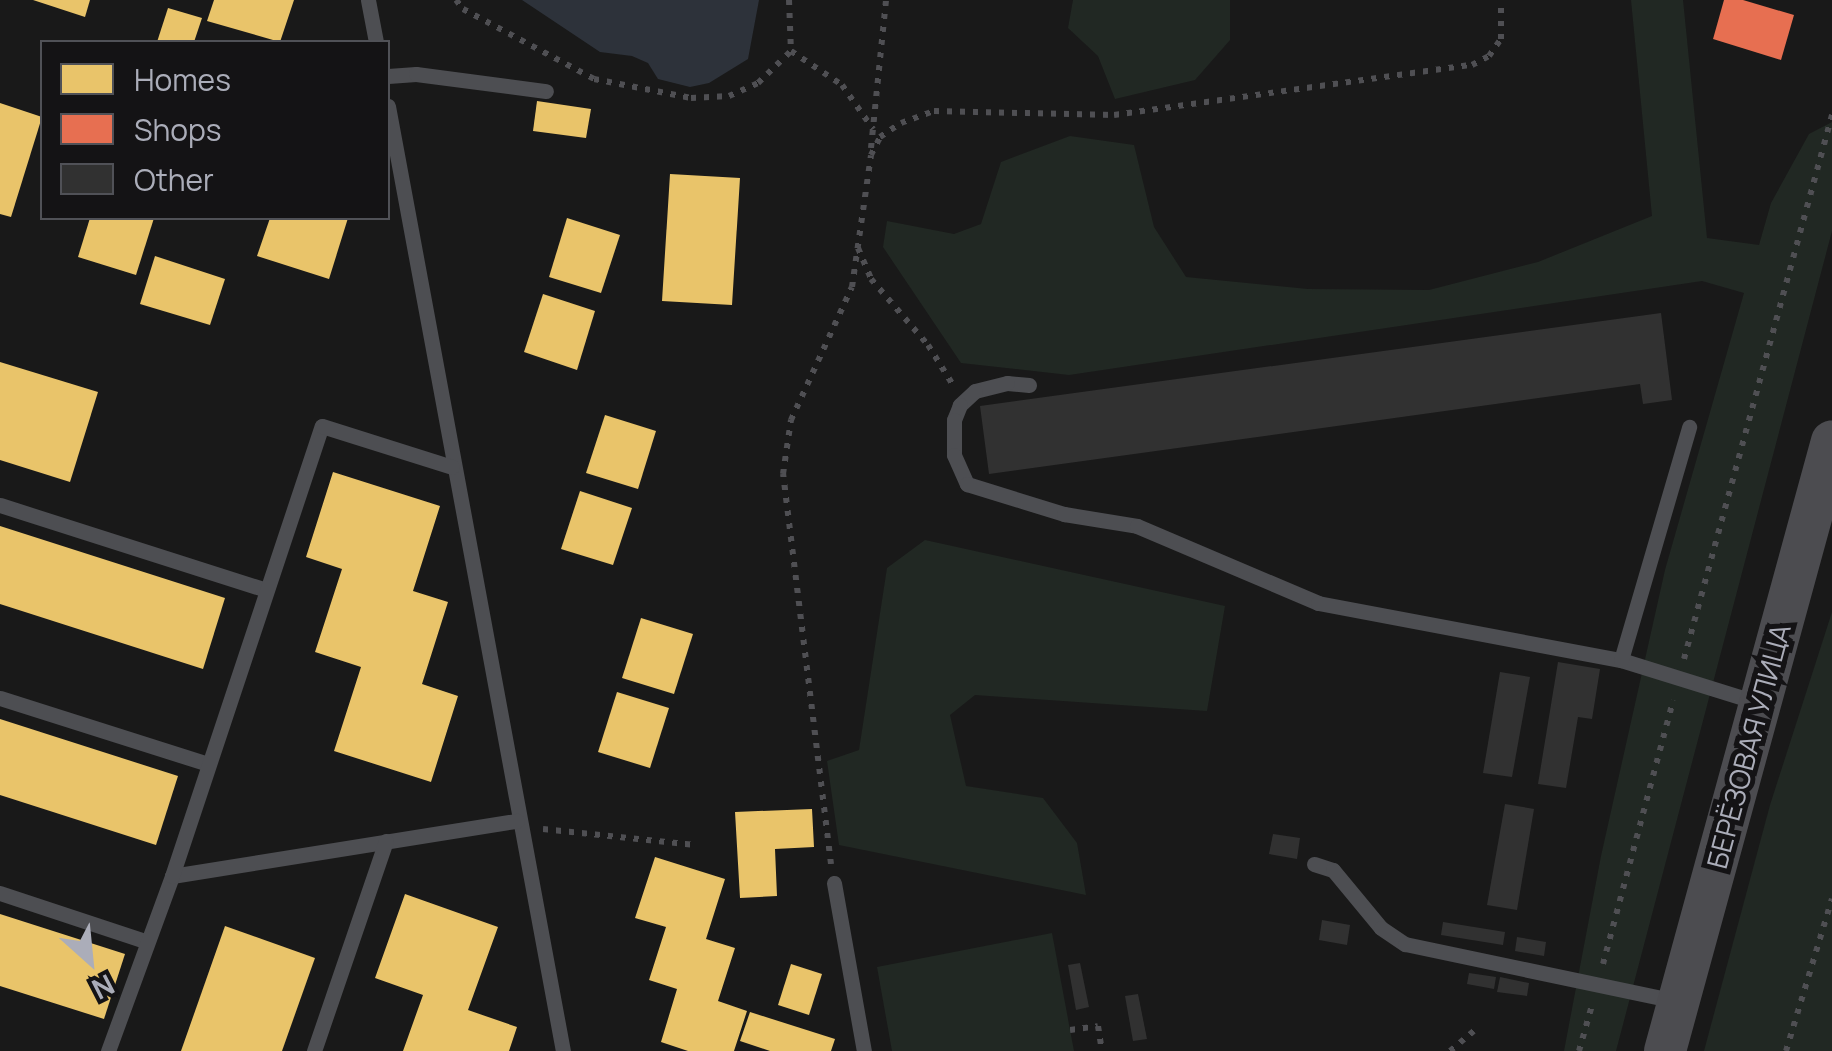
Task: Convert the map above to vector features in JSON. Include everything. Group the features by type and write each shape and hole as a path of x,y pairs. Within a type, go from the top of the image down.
{"main road":[{"name":"БЕРЁЗОВАЯ УЛИЦА","path":"1665,1051 1760,703 1825,501 1832,441"}],"lane":[{"path":"368,0 376,40"},
{"path":"390,76 416,74 546,90"},
{"path":"390,117 517,821 563,1051"},
{"path":"1029,385 1008,383 975,391 960,405 954,420 954,455 967,484 1064,514 1137,526 1318,603 1621,660 1760,703"},
{"path":"108,1051 172,876 264,590 322,426 452,467"},
{"path":"1621,660 1689,426"},
{"path":"0,505 264,590"},
{"path":"0,698 208,764"},
{"path":"172,876 517,821"},
{"path":"314,1051 386,841"},
{"path":"1314,864 1332,870 1381,928 1405,944 1678,1002"},
{"path":"834,883 864,1051"},
{"path":"0,893 145,942"}],"path":[{"path":"456,0 463,8 594,79 691,98 729,96 758,82 791,51"},
{"path":"788,0 791,51"},
{"path":"834,883 783,474 792,420 852,287 871,155 886,0"},
{"path":"871,155 880,137 901,123 934,112 1114,116 1472,66 1489,56 1501,39 1501,0"},
{"path":"791,51 842,84 873,129"},
{"path":"1579,1051 1832,115"},
{"path":"858,247 871,280 928,345 951,380 960,405"},
{"path":"517,821 554,832 696,844"},
{"path":"1786,1051 1832,899"},
{"path":"1070,1030 1098,1026 1102,1051"},
{"path":"1450,1051 1474,1031"}],"shaded area":[{"path":"522,0 759,0 748,59 709,83 690,87 658,79 648,63 632,56 600,52"},
{"path":"1073,0 1230,0 1230,40 1195,80 1115,99 1098,56 1068,28"},
{"path":"1631,0 1683,0 1707,238 1759,245 1771,203 1809,134 1832,122 1832,231 1616,1051 1564,1051 1601,856 1665,570 1744,293 1702,281 1069,375 961,363 883,247 887,221 954,234 981,224 1001,162 1070,136 1134,145 1154,227 1186,277 1308,289 1429,290 1538,262 1652,216"},
{"path":"925,540 1225,606 1207,711 975,695 950,715 966,786 1043,798 1077,843 1086,895 839,845 827,761 859,750 887,568"},
{"path":"1832,612 1832,1051 1704,1051 1770,805"},
{"path":"1052,933 1074,1051 892,1051 877,967"}],"building: Homes":[{"path":"33,0 90,0 85,17"},
{"path":"214,0 294,0 281,40 207,21"},
{"path":"168,8 202,18 195,40 158,40"},
{"path":"537,101 591,109 586,138 533,131"},
{"path":"0,103 40,116 40,123 11,217 0,214"},
{"path":"670,174 740,178 732,305 662,301"},
{"path":"567,218 620,235 601,293 549,277"},
{"path":"89,220 153,220 136,275 78,257"},
{"path":"269,220 347,220 329,279 257,256"},
{"path":"155,256 225,279 210,325 140,304"},
{"path":"543,294 595,311 577,370 524,352"},
{"path":"0,362 98,392 70,482 0,460"},
{"path":"605,415 656,431 638,489 586,473"},
{"path":"333,472 440,506 413,591 448,602 422,684 458,696 431,782 334,751 361,667 315,652 342,569 306,557"},
{"path":"580,491 632,508 613,565 561,549"},
{"path":"0,526 225,598 203,669 0,604"},
{"path":"641,618 693,634 674,694 622,678"},
{"path":"617,692 669,708 650,768 598,752"},
{"path":"0,719 178,776 156,845 0,795"},
{"path":"812,809 814,847 775,849 777,896 740,898 735,812"},
{"path":"655,857 725,879 706,939 735,948 718,1001 747,1011 734,1051 688,1051 661,1042 677,989 649,980 666,927 635,918"},
{"path":"405,894 498,927 468,1010 517,1027 509,1051 403,1051 423,995 375,978"},
{"path":"0,914 125,954 104,1019 0,986"},
{"path":"225,926 315,958 282,1051 181,1051"},
{"path":"791,964 822,974 809,1015 778,1005"},
{"path":"750,1012 835,1039 831,1051 770,1051 740,1041"}],"building: Shops":[{"path":"1724,0 1743,0 1794,15 1781,60 1713,39"}],"building: Other":[{"path":"1661,313 1672,400 1643,404 1640,384 989,474 980,406"},
{"path":"1558,662 1600,669 1592,719 1578,717 1566,788 1538,784"},
{"path":"1500,672 1530,677 1512,777 1483,773"},
{"path":"1505,804 1534,809 1517,910 1487,905"},
{"path":"1273,834 1300,838 1297,859 1269,854"},
{"path":"1322,920 1350,925 1347,945 1319,940"},
{"path":"1443,922 1505,932 1503,945 1441,935"},
{"path":"1517,937 1546,942 1544,956 1515,951"},
{"path":"1080,963 1089,1007 1076,1010 1068,965"},
{"path":"1469,973 1496,977 1494,989 1467,984"},
{"path":"1500,977 1529,983 1527,996 1497,992"},
{"path":"1138,994 1147,1039 1133,1041 1125,996"}]}
